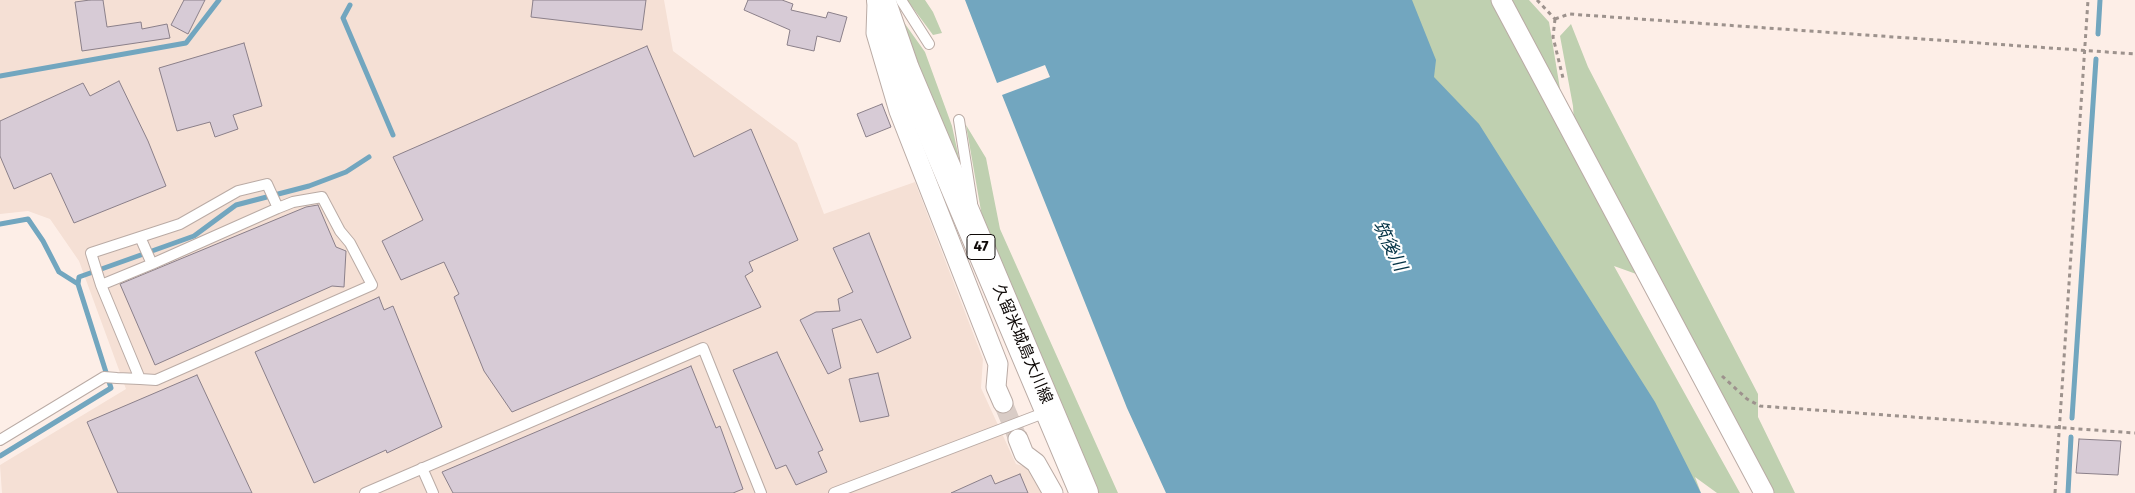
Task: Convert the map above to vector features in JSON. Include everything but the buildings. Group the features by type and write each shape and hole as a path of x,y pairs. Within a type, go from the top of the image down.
{"main road":[{"name":"久留米城島大川線","path":"879,0 905,69 1084,493"}],"street":[{"path":"879,0 876,33 899,111 998,364 996,387 1003,403"},
{"path":"1501,0 1764,493"},
{"path":"1018,439 1024,454 1036,464 1053,493"}],"lane":[{"path":"901,0 929,44"},
{"path":"959,120 973,198 969,219"},
{"path":"140,380 101,285 91,253 180,224 238,191 267,184 274,200"},
{"path":"0,440 104,378 156,380 372,285 322,196 293,202 274,200 149,257 101,285"},
{"path":"140,237 149,257"},
{"path":"365,493 703,348 762,493"},
{"path":"834,493 1050,410"},
{"path":"422,468 433,493"}],"path":[{"path":"1537,0 1555,20 1553,37 1564,83"},
{"path":"2055,493 2088,0"},
{"path":"1555,20 1569,14 2135,54"},
{"path":"1747,400 1760,406 2135,433"}],"shaded area":[{"path":"0,0 664,0 673,51 797,143 824,214 915,182 983,359 981,388 1016,464 1030,468 1043,493 2,493 0,465 126,389 79,261 50,219 28,211 0,214"}],"green space":[{"path":"907,0 925,0 933,12 942,33 933,35"},
{"path":"1398,0 1492,0 1639,275 1614,266 1740,493 1717,493 1695,477 1701,493 1437,92"},
{"path":"1507,0 1529,0 1549,22 1562,101"},
{"path":"893,7 925,52 952,126 964,181"},
{"path":"1571,24 1588,67 1758,394 1758,417 1795,493 1770,493 1574,123 1573,106 1560,36"},
{"path":"966,125 986,158 1000,229 1118,493 1098,493 984,228"}],"water":[{"name":"筑後川","path":"965,0 1412,0 1436,60 1434,77 1479,124 1655,402 1701,493 1166,493 1127,408 1002,95 1050,77 1045,65 997,83"}],"waterway":[{"path":"0,76 186,43 219,0"},
{"path":"2098,34 2100,0"},
{"path":"350,5 343,18 393,135"},
{"path":"2072,418 2096,59"},
{"path":"0,456 111,388 78,284 79,277 194,236 236,205 309,186 346,172 369,157"},
{"path":"0,224 28,219 43,241 59,272 78,284"},
{"path":"2068,493 2071,437"}],"tunnel":[{"path":"1003,403 1018,439"}]}
